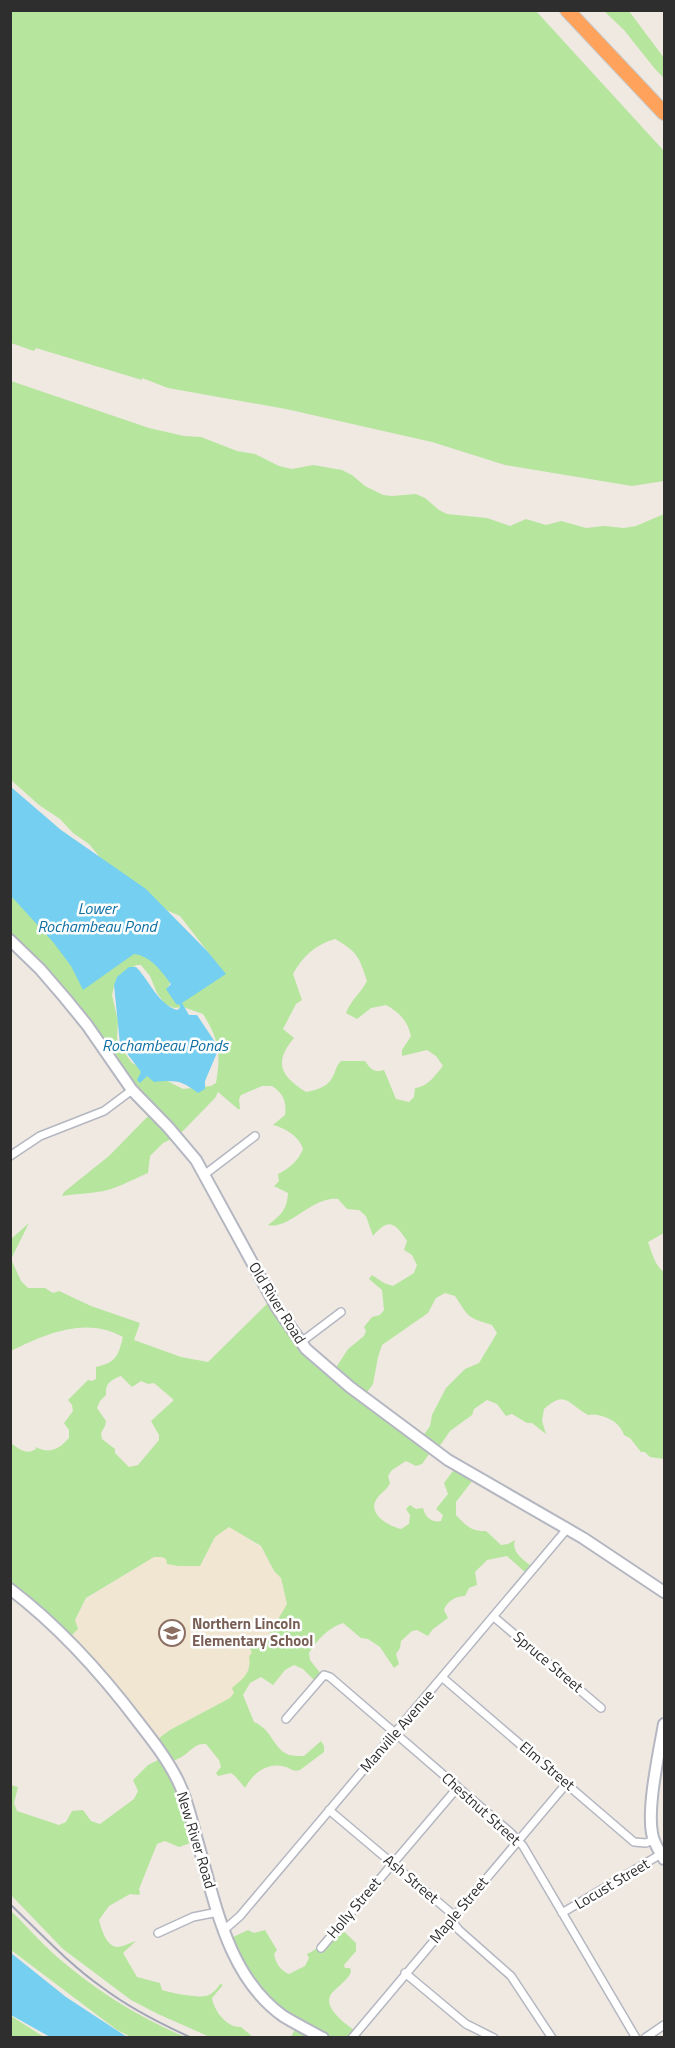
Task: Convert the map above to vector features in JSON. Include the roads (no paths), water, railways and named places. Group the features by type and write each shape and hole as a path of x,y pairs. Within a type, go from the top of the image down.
{"highway":[{"path":"567,10 664,113"}],"main road":[{"name":"Old River Road","path":"10,940 40,969 87,1025 132,1090 187,1147 272,1298 300,1343 320,1363 448,1460 567,1529 664,1592"},
{"name":"New River Road","path":"10,1589 55,1627 105,1679 171,1766 184,1792 224,1930 248,1980 282,2015 323,2037"},
{"path":"663,1856 653,1840 651,1822 653,1792 664,1724"}],"street":[{"path":"10,1156 40,1136 104,1111 132,1090"},
{"path":"204,1175 255,1136"},
{"path":"300,1343 340,1311"},
{"name":"Manville Avenue","path":"224,1930 240,1916 567,1529"},
{"name":"Spruce Street","path":"494,1617 601,1708"},
{"name":"Chestnut Street","path":"286,1719 324,1675 330,1677 518,1840 636,2037"},
{"name":"Elm Street","path":"443,1678 634,1842 646,1843 653,1840"},
{"name":"Maple Street","path":"352,2037 567,1783"},
{"name":"Holly Street","path":"321,1948 458,1787"},
{"name":"Ash Street","path":"329,1810 450,1912 459,1930 511,1976 552,2037"},
{"name":"Locust Street","path":"562,1913 663,1856"},
{"path":"158,1933 193,1917 218,1912"},
{"path":"405,1973 466,2024 494,2037"},
{"path":"645,2037 664,2025"}],"water":[{"name":"Lower Rochambeau Pond","path":"11,787 61,830 146,889 208,952 226,974 182,1003 189,1015 197,1015 219,1048 205,1081 205,1089 198,1093 182,1083 154,1082 147,1076 140,1083 137,1080 141,1072 120,1044 114,985 117,977 129,967 136,967 141,972 164,1003 177,1010 180,1008 166,989 171,984 155,965 146,958 134,954 83,990 71,966 53,942 11,896"},
{"path":"11,1953 66,1997 127,2037 50,2037 11,2015"}],"railway":[{"path":"10,1904 90,1979 146,2016 192,2038"}],"place":[{"name":"Northern Lincoln Elementary School","path":"172,1633"}],"water label":[{"name":"Rochambeau Ponds","path":"165,1045"}]}
